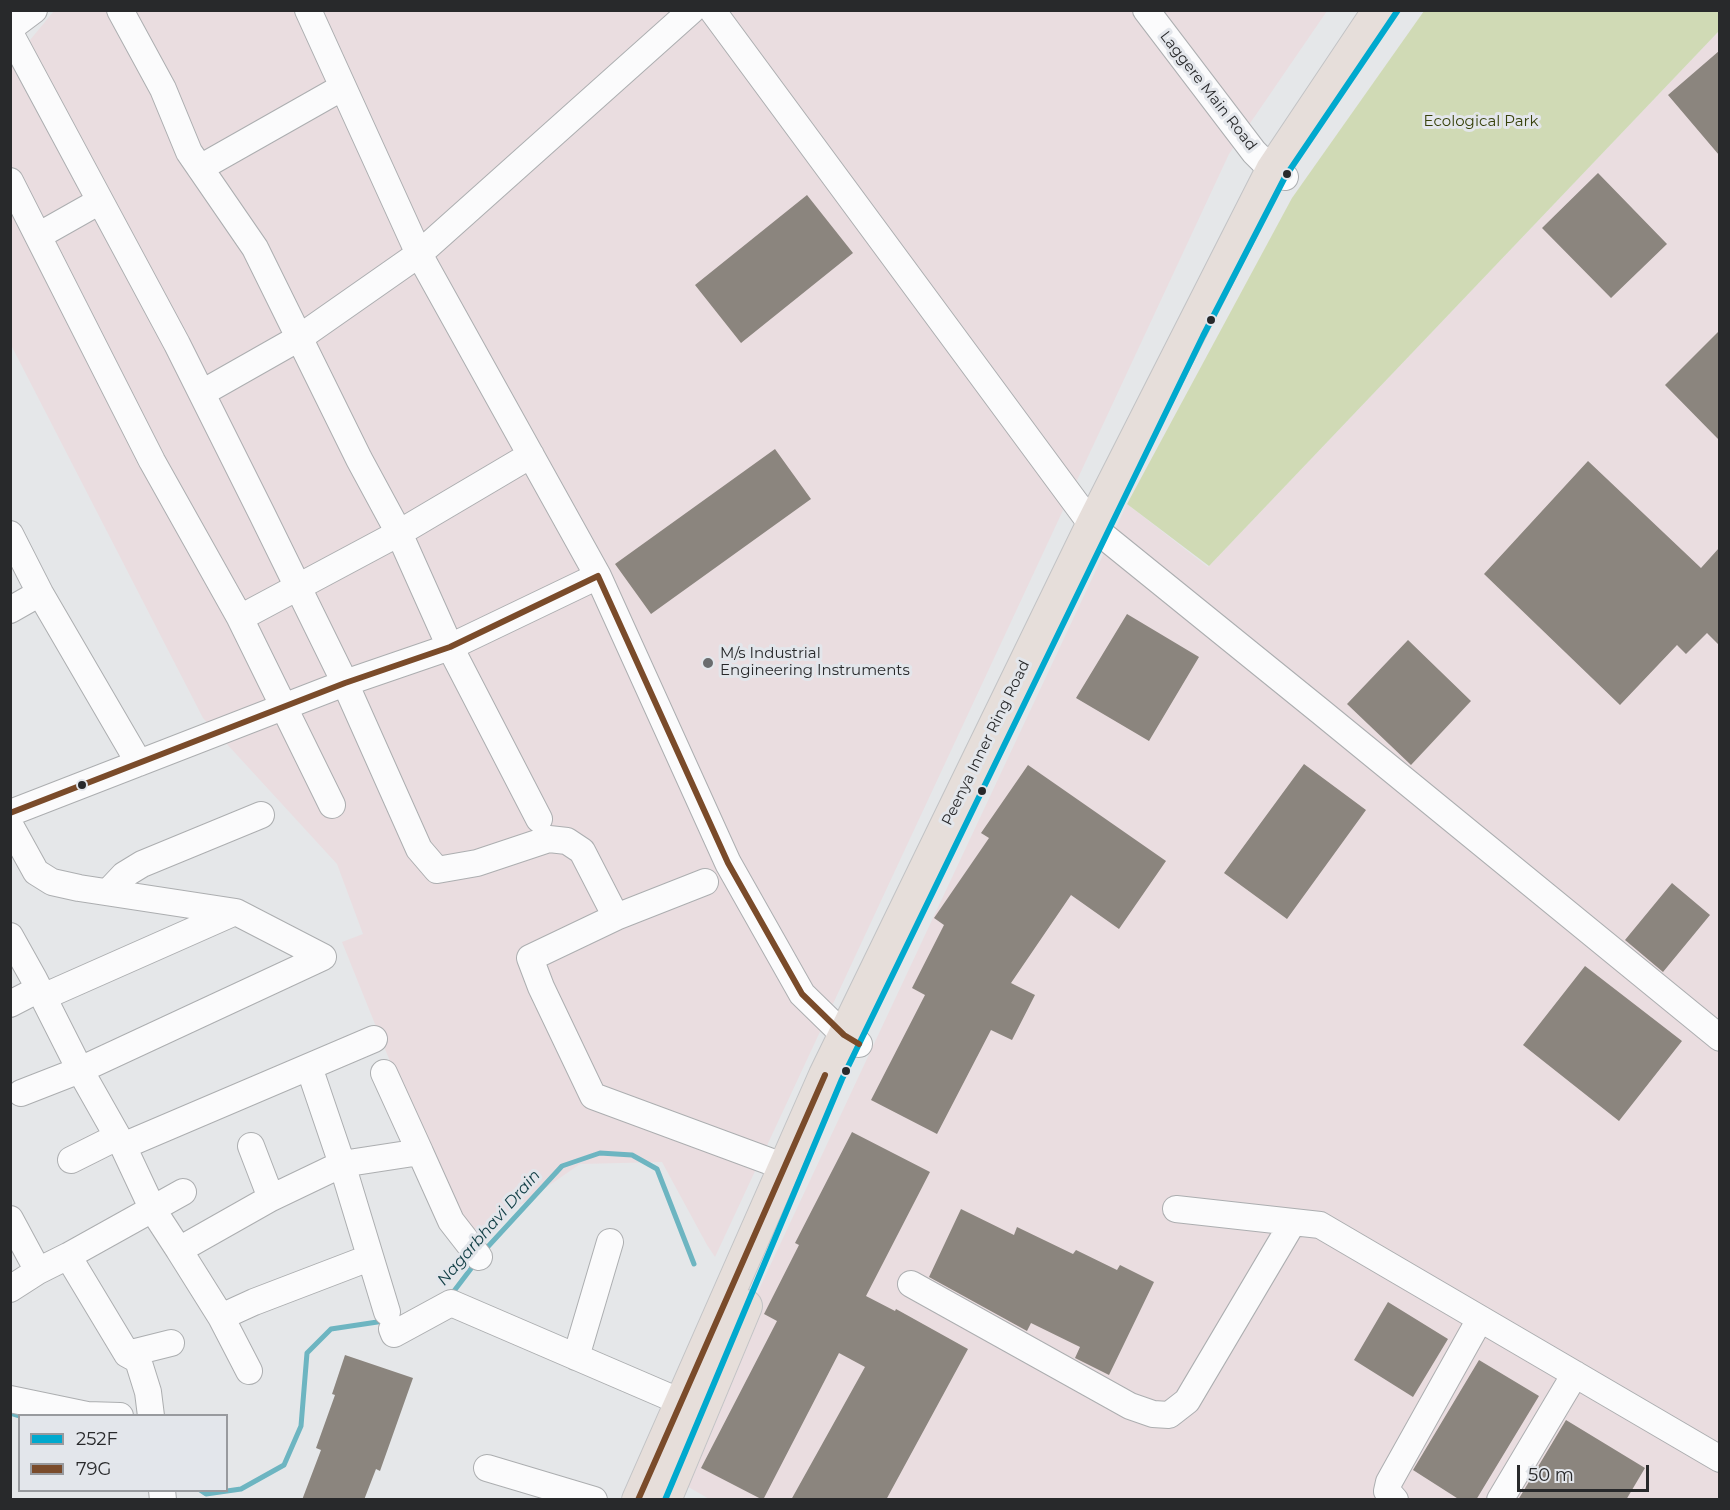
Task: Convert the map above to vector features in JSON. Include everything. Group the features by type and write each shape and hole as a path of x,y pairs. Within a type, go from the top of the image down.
{"main road":[{"name":"Peenya Inner Ring Road","path":"656,1497 681,1402 784,1167 852,1040 1099,531 1279,173 1380,10"},
{"name":"Peenya Inner Ring Road","path":"1279,173 1398,10"},
{"name":"Peenya Inner Ring Road","path":"656,1497 842,1079 852,1040"}],"street":[{"path":"10,28 34,10"},
{"path":"120,10 163,89 189,152 255,248 358,459 399,533 450,647 539,819"},
{"path":"308,10 419,254 598,576 728,863 802,994 852,1040"},
{"path":"202,393 299,338 419,254 692,10"},
{"path":"712,10 1099,531 1719,1038"},
{"name":"Laggere Main Road","path":"1146,10 1254,152 1279,173"},
{"path":"10,33 202,393 345,683 419,849 437,870 477,863 549,839 567,841 582,851 616,917"},
{"path":"200,168 343,87"},
{"path":"10,181 152,461 240,618 332,805"},
{"path":"38,236 100,201"},
{"path":"240,618 399,533 531,455"},
{"path":"10,534 40,593 139,763"},
{"path":"10,813 345,683 450,647 598,576"},
{"path":"10,610 40,593"},
{"path":"108,892 124,875 142,864 261,815"},
{"path":"10,825 36,872 52,882 236,912 323,957 80,1070 21,1093"},
{"path":"705,882 616,917 530,958 541,987 593,1096 784,1167"},
{"path":"10,1004 236,912"},
{"path":"10,936 120,1142 153,1210 221,1317 249,1371"},
{"path":"71,1161 374,1039"},
{"path":"309,1067 342,1164 394,1334 451,1303 681,1402"},
{"path":"384,1073 451,1221 479,1257"},
{"path":"251,1146 271,1198"},
{"path":"179,1250 271,1198 342,1164 420,1152"},
{"path":"10,1289 38,1271 183,1192"},
{"path":"1176,1209 1320,1226 1719,1459"},
{"path":"10,1219 38,1271"},
{"path":"911,1284 1130,1406 1153,1414 1169,1415 1187,1401 1293,1222"},
{"path":"576,1357 610,1242"},
{"path":"68,1256 127,1354 138,1360 148,1392 151,1414"},
{"path":"221,1317 369,1258"},
{"path":"1395,1500 1387,1491 1389,1482 1480,1319"},
{"path":"127,1354 171,1343"},
{"path":"1500,1500 1575,1374"},
{"path":"10,1399 82,1414"},
{"path":"488,1468 594,1500"}],"shaded area":[{"path":"54,11 1327,11 1229,154 715,1257 662,1162 580,1164 528,1200 461,1238 342,942 363,934 337,864 203,718 11,345 11,63"},
{"path":"1719,31 1719,1499 711,1500 671,1477 1127,504 1208,567"}],"green space":[{"name":"Ecological Park","path":"1424,11 1719,11 1719,31 1209,566 1127,504 1292,198"}],"building":[{"path":"1719,51 1719,155 1668,95"},
{"path":"1598,173 1667,244 1611,298 1542,228"},
{"path":"807,195 853,253 741,343 695,285"},
{"path":"1719,331 1719,440 1665,385"},
{"path":"775,449 811,499 651,614 615,564"},
{"path":"1588,461 1701,568 1719,548 1719,645 1707,633 1686,654 1677,645 1620,705 1484,574"},
{"path":"1127,614 1199,657 1149,741 1076,698"},
{"path":"1408,640 1471,701 1411,765 1347,704"},
{"path":"1304,764 1366,810 1287,919 1224,873"},
{"path":"1028,765 1166,861 1119,929 1071,895 1011,983 1035,995 1012,1040 991,1030 937,1134 871,1100 925,995 912,988 944,925 934,918 989,838 981,833"},
{"path":"1672,883 1710,915 1663,972 1625,940"},
{"path":"1585,966 1682,1041 1619,1121 1523,1045"},
{"path":"852,1132 930,1172 866,1296 895,1311 896,1309 968,1349 886,1500 791,1500 865,1367 839,1353 763,1500 701,1468 777,1321 764,1314 799,1245 795,1243"},
{"path":"961,1209 1014,1235 1017,1227 1073,1254 1076,1250 1117,1270 1120,1265 1154,1282 1109,1375 1075,1358 1080,1347 1031,1323 1027,1331 929,1277"},
{"path":"1388,1302 1448,1339 1413,1397 1354,1360"},
{"path":"345,1355 413,1378 380,1471 376,1469 364,1500 302,1500 321,1450 316,1448 335,1395 332,1394"},
{"path":"1479,1360 1539,1396 1476,1500 1460,1500 1413,1470"},
{"path":"1566,1420 1645,1468 1626,1500 1518,1500"}],"waterway":[{"name":"Nagarbhavi Drain","path":"483,1252 562,1166 600,1153 632,1155 657,1169 694,1264"},
{"name":"Nagarbhavi Drain","path":"451,1295 476,1262"},
{"name":"Nagarbhavi Drain","path":"228,1491 241,1489 284,1465 301,1426 307,1353 331,1329 384,1321"},
{"name":"Nagarbhavi Drain","path":"10,1413 18,1415"},
{"name":"Nagarbhavi Drain","path":"203,1492 206,1494 220,1492"}],"transit line":[{"name":"252F","path":"665,1500 842,1079 1203,336 1285,177 1398,10"},
{"name":"79G","path":"10,813 345,683 450,647 598,576 728,863 802,994 844,1035 859,1044"},
{"name":"79G","path":"638,1500 825,1075"}],"place":[{"name":"M/s Industrial Engineering Instruments","path":"708,663"}]}
